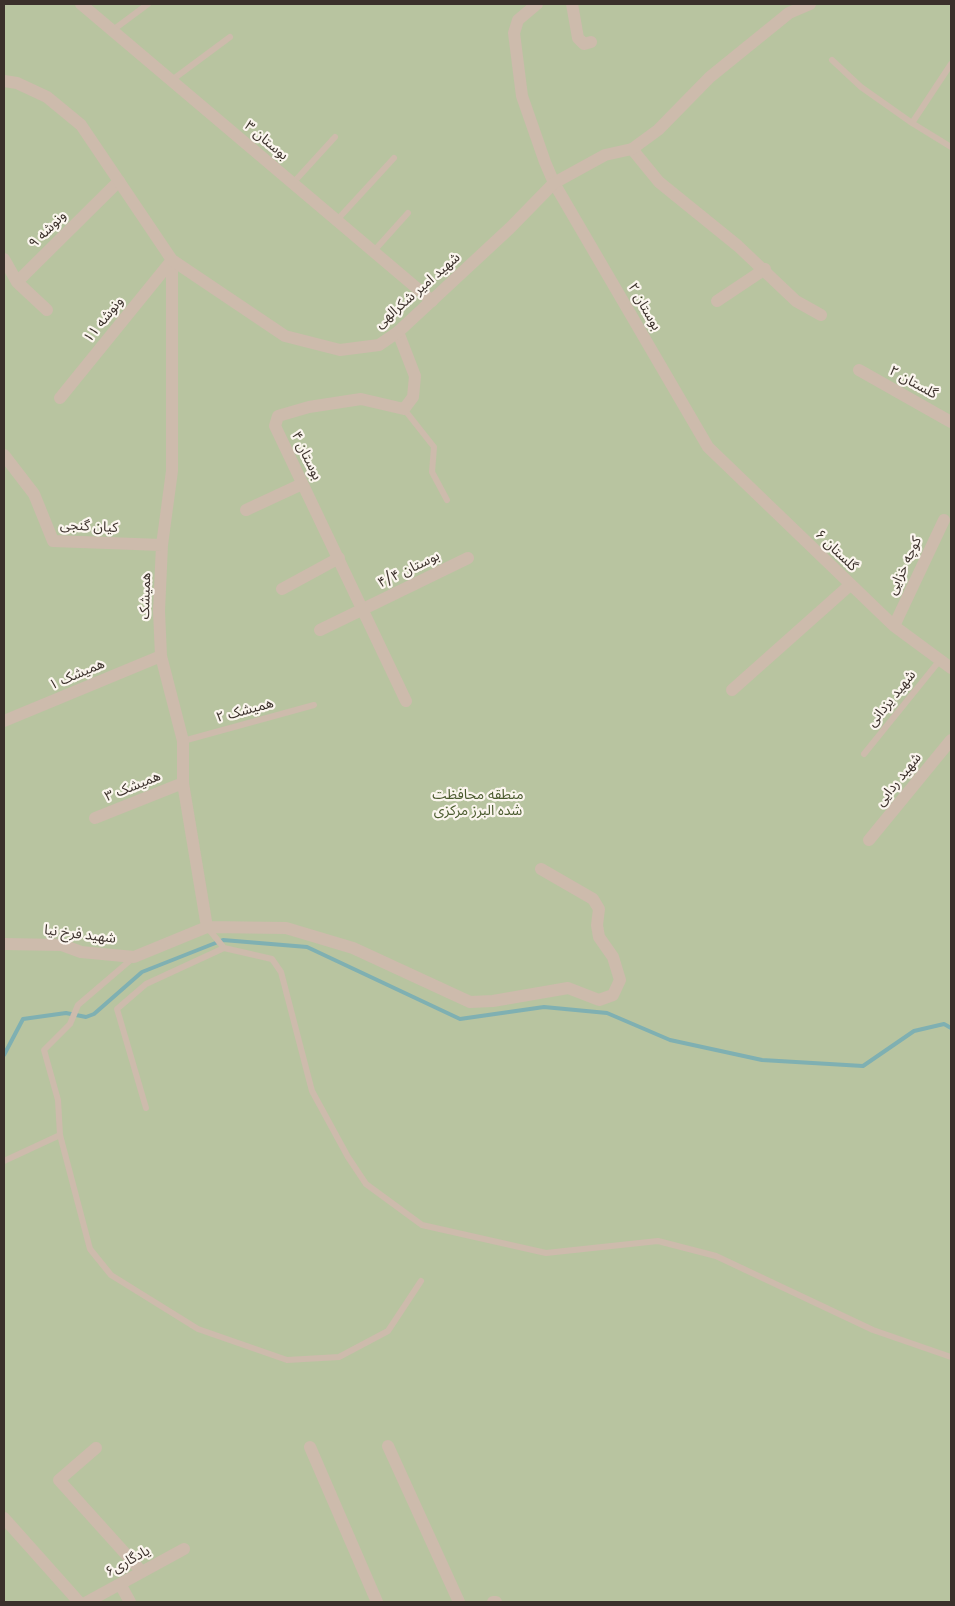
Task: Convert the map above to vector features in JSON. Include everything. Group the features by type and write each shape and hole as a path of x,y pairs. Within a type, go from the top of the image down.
{"street":[{"name":"بوستان ۳","path":"81,4 432,301"},
{"name":"بوستان ۲","path":"537,4 518,20 514,33 522,96 554,183 708,447"},
{"path":"572,4 578,38 584,44 591,42"},
{"name":"شهید امیر شکرالهی","path":"4,81 17,83 47,97 81,125 172,260 285,336 340,350 379,345 398,332 510,228 554,183 604,155 632,149 658,130 724,66 789,13 810,4"},
{"path":"632,149 659,182 765,269 796,300 821,315"},
{"name":"ونوشه ۹","path":"17,282 119,181"},
{"path":"4,259 17,282 47,310"},
{"name":"ونوشه ۱۱","path":"60,398 172,260"},
{"name":"همیشک","path":"172,260 172,470 162,545 159,610 161,656 183,741 182,783 210,931"},
{"path":"717,301 765,269"},
{"path":"398,332 415,376 414,397 404,409"},
{"name":"گلستان ۲","path":"860,370 951,422"},
{"name":"بوستان ۴","path":"404,409 361,399 309,407 278,416 275,426 406,701"},
{"name":"گلستان ۶","path":"708,447 894,626 951,668"},
{"name":"کیان گنجی","path":"4,455 34,494 53,541 162,545"},
{"path":"246,510 302,484"},
{"name":"کوچه خزایی","path":"894,626 944,520"},
{"path":"282,589 339,558"},
{"name":"بوستان ۴/۴","path":"320,630 468,558"},
{"path":"732,690 850,585"},
{"name":"همیشک ۱","path":"4,721 161,656"},
{"name":"شهید ردایی","path":"869,840 951,740"},
{"name":"همیشک ۳","path":"95,818 182,783"},
{"path":"210,931 286,928 353,948 470,1002 493,1001 568,988 599,1000 613,995 620,980 613,956 599,937 597,924 599,909 593,899 541,869"},
{"name":"شهید فرخ نیا","path":"4,944 62,945 82,952 134,957 210,931"},
{"path":"388,1446 458,1602"},
{"path":"310,1447 377,1602"},
{"path":"96,1448 59,1480 142,1572"},
{"path":"4,1518 79,1602"},
{"name":"یادگاری۶","path":"87,1602 184,1549"},
{"path":"120,1584 130,1602"}],"lane":[{"path":"113,30 148,4"},
{"path":"172,80 230,37"},
{"path":"832,60 861,86 912,123 951,147"},
{"path":"912,123 951,64"},
{"path":"293,184 335,137"},
{"path":"336,220 394,158"},
{"path":"373,252 408,213"},
{"path":"404,409 434,447 432,472 447,500"},
{"name":"شهید یزدانی","path":"864,754 940,660"},
{"name":"همیشک ۲","path":"183,741 314,705"},
{"path":"210,931 224,948 272,959 281,972 312,1090 348,1157 366,1184 422,1225 546,1253 658,1241 716,1256 873,1330 951,1357"},
{"path":"146,1108 117,1009 146,984 224,948"},
{"path":"134,957 78,1005 70,1024 44,1050 58,1100 60,1135 90,1249 111,1275 198,1329 287,1360 339,1357 388,1330 420,1281"},
{"path":"4,1161 60,1135"}],"green space":[{"name":"منطقه محافظت شده البرز مرکزی","path":"4,4 951,4 951,1602 4,1602"}],"waterway":[{"path":"4,1055 23,1019 66,1013 86,1017 94,1014 142,972 223,940 307,947 460,1019 544,1007 607,1013 670,1040 762,1060 863,1066 914,1031 944,1024 951,1028"}]}
